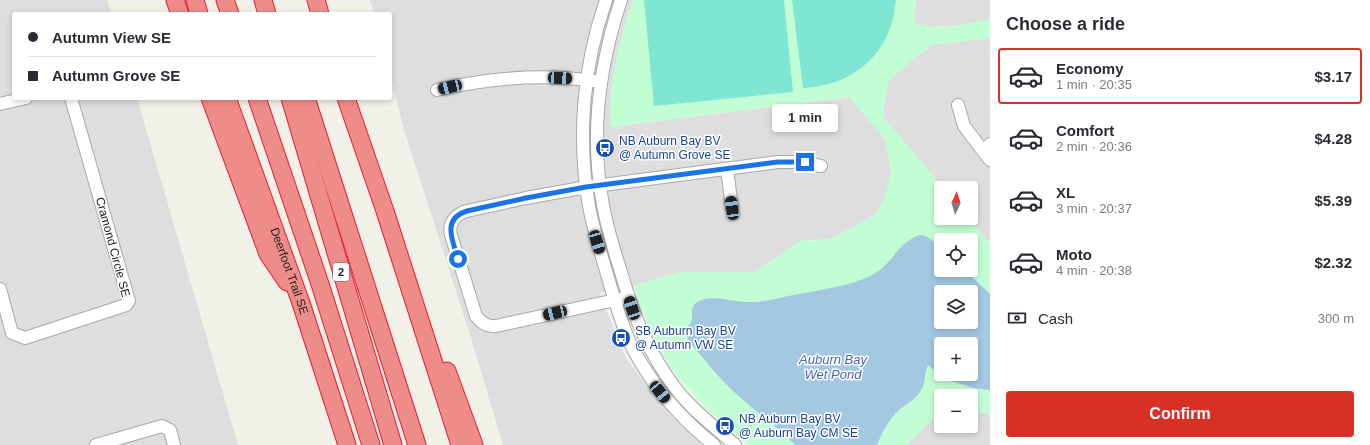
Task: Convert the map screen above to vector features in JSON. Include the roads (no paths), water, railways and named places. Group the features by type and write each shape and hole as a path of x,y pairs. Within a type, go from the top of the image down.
{"highway":[{"path":"175,0 179,12"},
{"path":"195,0 198,12"},
{"path":"225,0 229,12"},
{"path":"263,0 266,12"},
{"path":"316,0 319,12"},
{"path":"211,100 268,254 301,303"},
{"name":"Deerfoot Trail SE","path":"228,100 301,303 347,445"},
{"path":"259,100 320,284 371,445"},
{"name":"2","path":"291,100 393,445"},
{"path":"305,100 308,104 417,445"},
{"path":"347,100 385,211 460,445"},
{"path":"396,248 406,260 474,445"}],"street":[{"path":"606,0 597,29 587,80 583,126 586,187 597,242 630,342 653,381 686,421 714,445"},
{"path":"621,0 607,46 601,82 597,131 600,185 608,227 628,297 638,325 648,345 665,374 688,403 735,445"},
{"path":"438,90 482,81 510,78 550,77 601,82"},
{"path":"0,104 17,100"},
{"name":"Cramond Circle SE","path":"0,289 12,333 25,338 126,305 129,301 72,100"},
{"path":"958,106 964,126 988,151"},
{"path":"628,297 496,326 486,325 478,320 476,316 451,235 452,222 462,213 526,198 586,187 786,162 799,162 821,166"},
{"path":"727,169 732,208"},
{"path":"96,445 162,426 170,430 174,445"}],"water":[{"name":"Auburn Bay Wet Pond","path":"920,235 926,236 934,242 934,277 972,277 990,294 990,390 973,388 951,381 978,381 978,337 934,337 934,370 928,365 920,392 892,418 877,445 795,445 727,385 688,340 686,332 692,318 693,307 697,302 708,298 714,298 758,302 823,290 854,282 868,277 880,270 913,237"}],"place":[{"name":"NB Auburn Bay BV @ Autumn Grove SE","path":"605,148"},
{"name":"SB Auburn Bay BV @ Autumn VW SE","path":"621,338"},
{"name":"NB Auburn Bay BV @ Auburn Bay CM SE","path":"725,426"}]}
